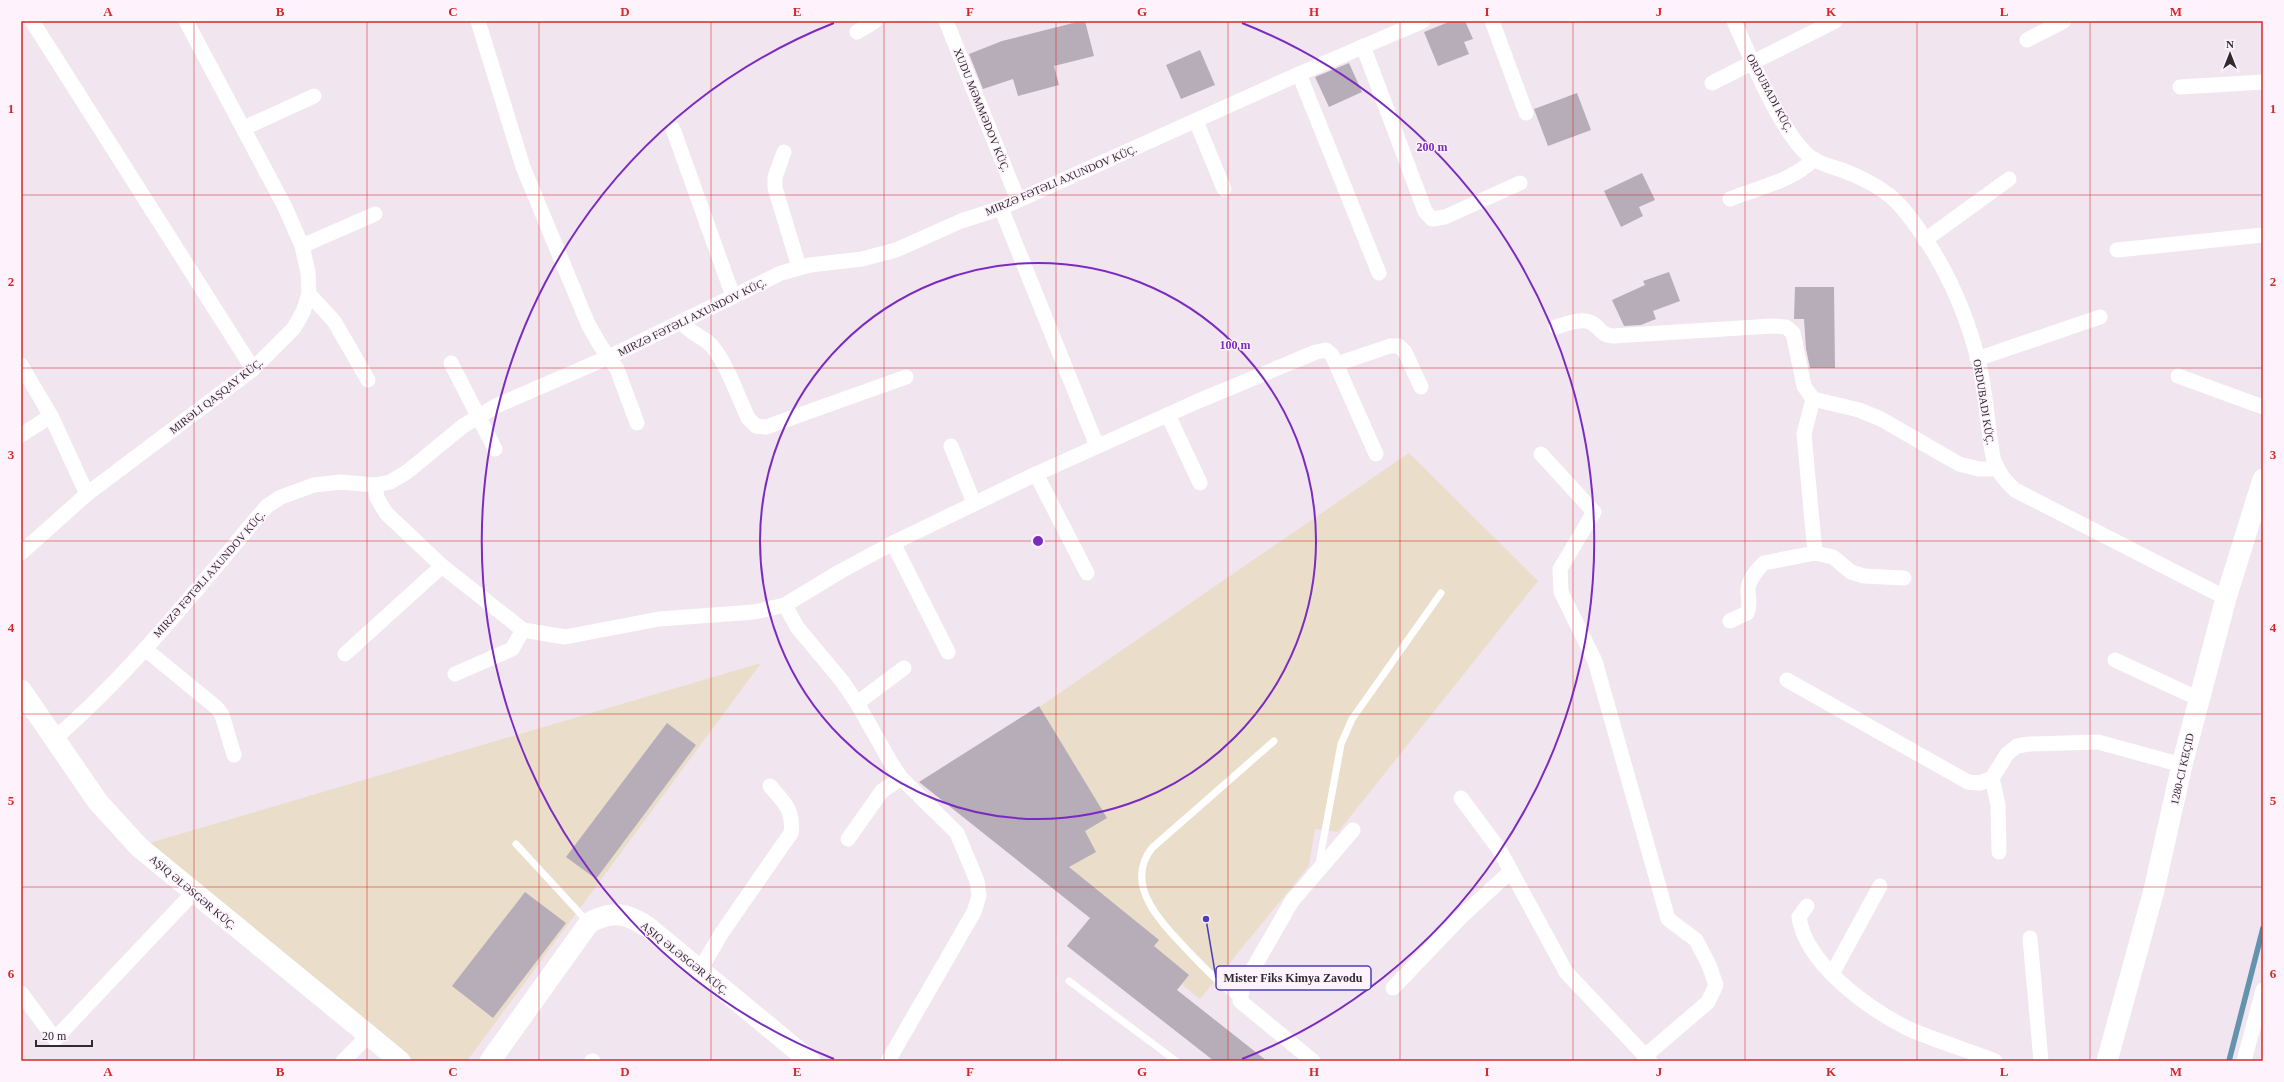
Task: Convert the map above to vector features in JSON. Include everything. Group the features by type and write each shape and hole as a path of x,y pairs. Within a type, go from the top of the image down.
{"street":[{"path":"32,21 253,369"},
{"name":"MIRƏLI QAŞQAY KÜÇ.","path":"21,553 87,494 253,369 294,328 303,312 309,294 308,272 302,246 244,128 186,21"},
{"path":"478,21 523,167 588,324 617,369 637,424"},
{"path":"856,32 875,21"},
{"name":"XUDU MƏMMƏDOV KÜÇ.","path":"946,21 1018,200"},
{"name":"MIRZƏ FƏTƏLI AXUNDOV KÜÇ.","path":"54,739 75,721 145,648 267,506 281,497 314,485 341,482 375,485 390,482 407,472 463,426 496,406 609,357 733,296 799,267 862,259 896,250 961,221 1001,208 1299,74 1423,21"},
{"path":"1492,21 1526,112"},
{"name":"ORDUBADI KÜÇ.","path":"1734,21 1773,103 1793,137 1814,159 1863,178 1883,190 1904,210 1940,262 1953,288 1978,359 1990,442 1997,469 2004,479 2016,490 2226,598"},
{"path":"1712,83 1752,61 1835,21"},
{"path":"2027,40 2064,21"},
{"path":"1363,46 1425,211 1432,219 1445,217 1520,183"},
{"path":"1299,74 1379,273"},
{"path":"2180,86 2263,82"},
{"path":"244,128 314,96"},
{"path":"1196,121 1224,189"},
{"path":"673,129 733,296"},
{"path":"784,152 775,177 775,188 799,267"},
{"path":"1730,199 1792,175 1806,168 1814,159"},
{"path":"1925,240 2009,179"},
{"path":"1001,208 1097,446"},
{"path":"302,246 375,214"},
{"path":"2117,250 2263,235"},
{"path":"309,294 334,322 368,380"},
{"path":"1978,359 2100,316"},
{"path":"1556,327 1581,321 1591,322 1604,335 1613,336 1772,326 1786,327 1793,333 1804,386 1813,399 1859,410 1881,419 1959,464 1979,469 1997,469"},
{"path":"681,322 690,332 711,345 718,355 748,418 756,426 766,427 906,377"},
{"path":"1337,364 1390,346 1399,346 1421,387"},
{"path":"375,485 377,498 386,513 442,566 523,630 565,637 659,620 754,612 785,605 893,542 974,503 1097,446 1316,352 1326,350 1337,364 1376,454"},
{"path":"451,363 496,449"},
{"path":"21,365 51,416 87,494"},
{"path":"2178,376 2263,407"},
{"path":"1813,399 1804,434 1815,553"},
{"path":"1168,415 1200,484"},
{"path":"21,435 51,416"},
{"path":"952,446 974,503"},
{"path":"1461,798 1499,850 1566,972 1647,1058 1708,1002 1716,985 1709,965 1696,940 1668,919 1595,661 1561,592 1560,569 1594,512 1541,454"},
{"path":"1036,474 1087,573"},
{"path":"2106,1061 2154,890 2182,765 2226,598 2263,479"},
{"path":"893,542 948,652"},
{"path":"1730,621 1747,613 1751,606 1748,592 1750,582 1764,563 1815,553 1833,557 1851,572 1864,576 1904,578"},
{"path":"345,654 442,566"},
{"path":"785,605 797,627 838,676 857,703 890,763 901,778 957,833 977,881 979,896 974,912 888,1061"},
{"path":"455,674 512,649 523,630"},
{"path":"145,648 217,708 222,715 234,755"},
{"path":"2115,660 2199,699"},
{"path":"857,703 904,668"},
{"path":"1787,680 1968,782 1980,783 1992,778 2006,754 2017,746 2029,744 2098,742 2182,765"},
{"path":"21,690 98,802 119,828 193,893 400,1061"},
{"path":"848,839 882,791 901,778"},
{"path":"1992,778 1998,805 1999,852"},
{"path":"700,970 721,934 791,833 791,814 785,803 770,786"},
{"path":"1313,1061 1240,1001 1243,986 1282,916 1319,869 1353,830"},
{"path":"1393,988 1461,917 1511,871"},
{"path":"1832,974 1880,886"},
{"path":"21,993 55,1039 193,893"},
{"path":"1808,906 1799,917 1801,928 1818,957 1832,974 1867,1003 1896,1022 1995,1061"},
{"path":"490,1061 589,923 600,917 614,915 635,919 700,970 810,1061"},
{"path":"2030,938 2041,1061"},
{"path":"2244,1061 2263,990"},
{"path":"342,1061 369,1035"}],"lane":[{"path":"1319,869 1341,744 1352,719 1441,593"},
{"path":"1240,1001 1217,980 1157,918 1146,898 1142,878 1144,859 1152,848 1274,741"},
{"path":"516,844 589,923"},
{"path":"1069,980 1176,1061"}],"shaded area":[{"path":"1409,453 1538,581 1338,832 1315,829 1309,866 1200,999 930,782"},
{"path":"761,663 467,1061 415,1061 146,844"}],"building":[{"path":"1085,21 1094,56 1054,66 1059,85 1018,96 1013,79 983,89 969,54 1002,41"},
{"path":"1451,21 1465,21 1473,39 1464,42 1469,54 1438,66 1424,32"},
{"path":"1200,50 1215,85 1181,99 1166,65"},
{"path":"1349,63 1362,92 1329,107 1315,77"},
{"path":"1577,93 1591,130 1548,146 1534,109"},
{"path":"1642,173 1655,200 1639,207 1643,216 1621,227 1604,191"},
{"path":"1669,272 1680,301 1653,311 1656,319 1641,325 1624,326 1612,300 1645,285 1643,281"},
{"path":"1795,287 1834,287 1835,368 1810,368 1806,349 1804,319 1794,319"},
{"path":"1039,706 1107,818 1085,831 1096,852 1069,867 1159,940 1154,946 1189,975 1177,990 1267,1061 1214,1061 1067,946 1090,918 919,782"},
{"path":"667,723 696,745 596,879 566,857"},
{"path":"525,892 566,923 493,1018 452,986"}],"waterway":[{"path":"2229,1061 2263,928"}],"place":[{"name":"Mister Fiks Kimya Zavodu","path":"1206,919"}]}
